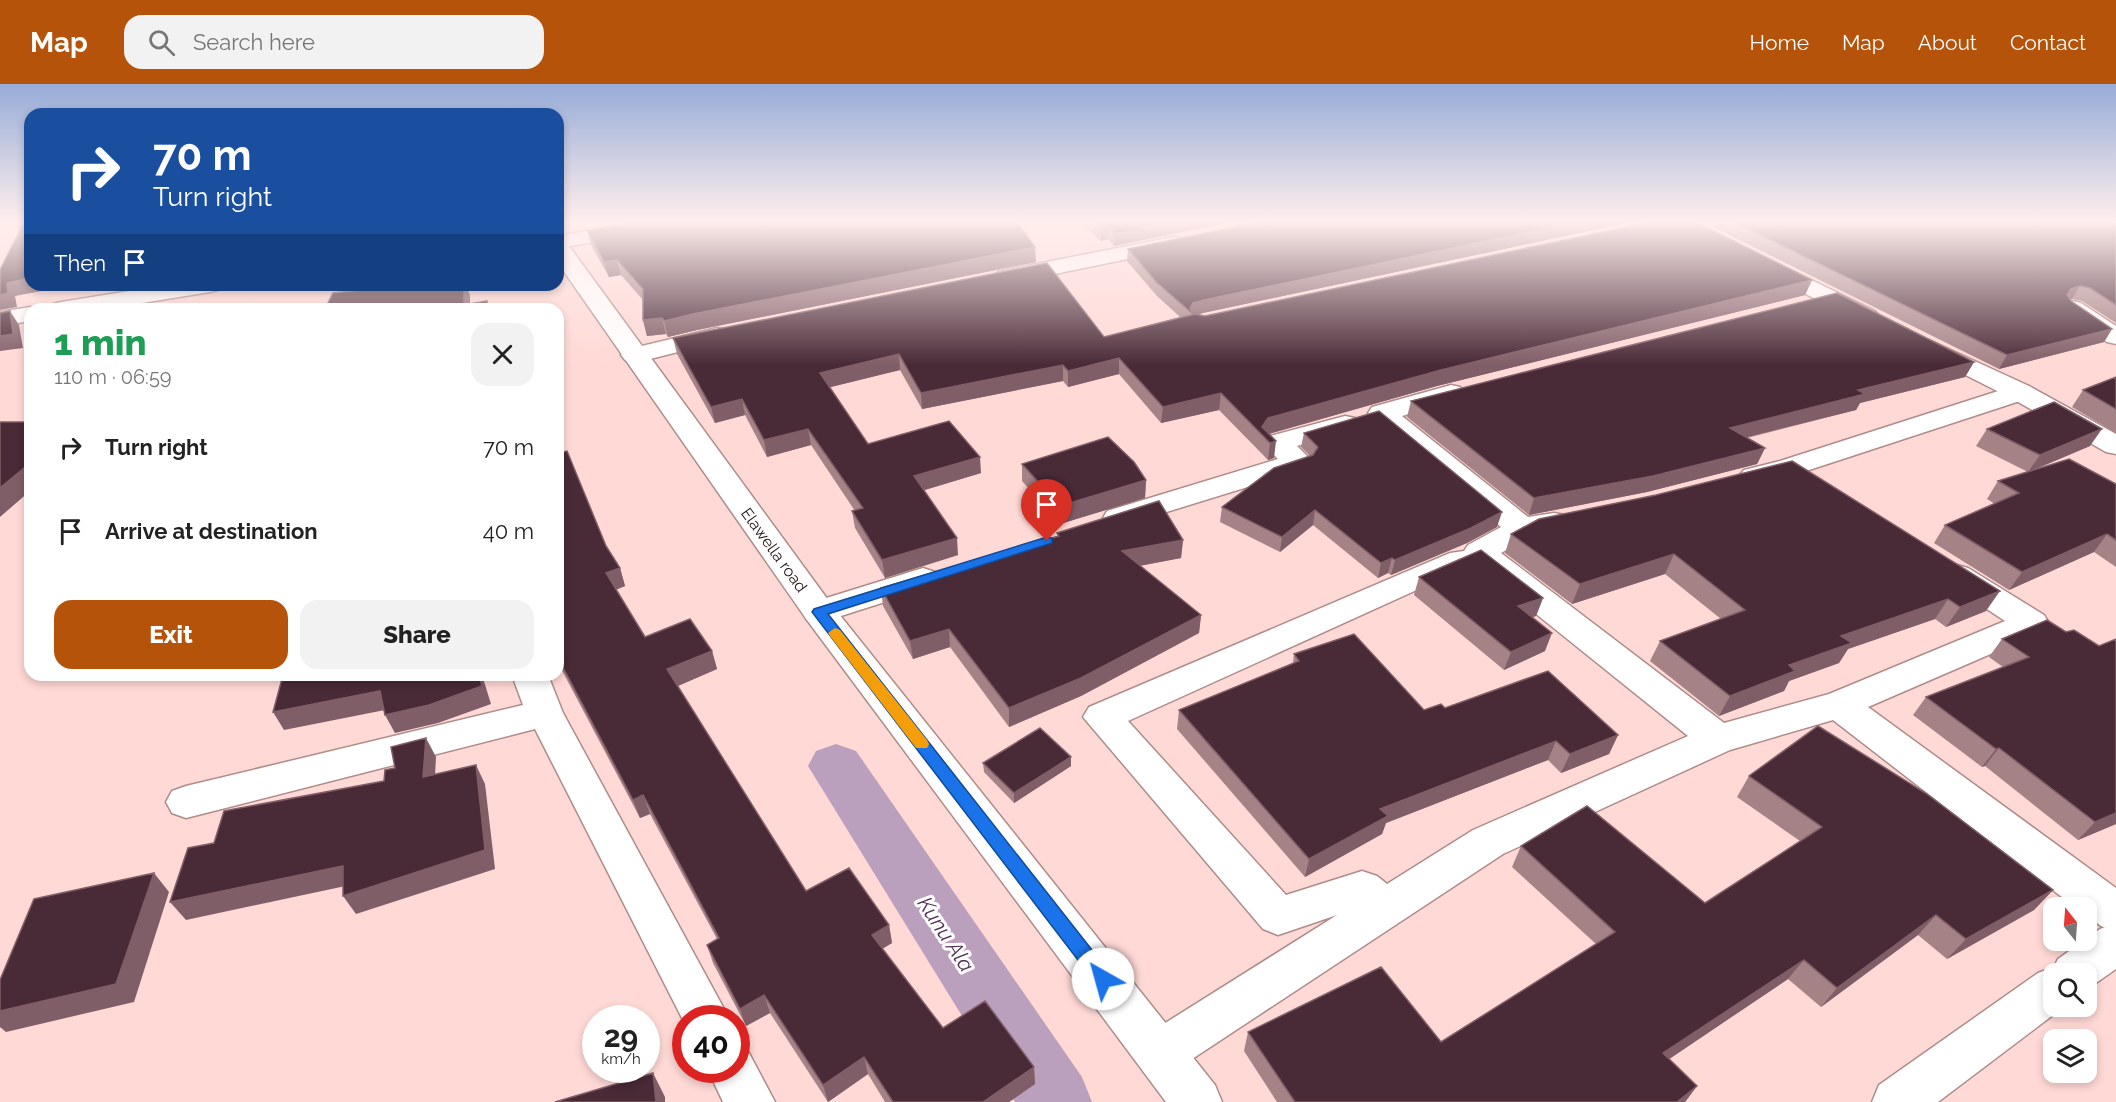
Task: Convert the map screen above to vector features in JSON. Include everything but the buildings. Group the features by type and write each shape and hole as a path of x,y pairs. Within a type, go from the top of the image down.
{"street":[{"name":"Elawella road","path":"574,270 819,612 1197,1102"},
{"path":"987,281 1043,270"},
{"path":"1774,270 2020,392 2116,446"},
{"path":"98,303 173,291"},
{"path":"1798,307 1832,298"},
{"path":"2073,308 2116,336"},
{"path":"0,319 24,315"},
{"path":"634,355 743,330"},
{"path":"1093,526 1299,462 1276,443 1480,386"},
{"path":"1724,484 1790,467 2020,392"},
{"path":"1382,413 1522,528"},
{"path":"1790,467 1830,493"},
{"path":"1386,908 1362,889 1278,916 1102,717 1479,552 1522,528 1579,517"},
{"path":"1479,552 1718,739"},
{"path":"1160,1053 1488,842 1718,739 1839,705 2032,623 1931,558"},
{"path":"819,612 944,573"},
{"path":"532,681 545,713 699,1005"},
{"path":"1839,705 2116,913"},
{"path":"186,802 545,713"},
{"path":"2089,963 2116,943"},
{"path":"1897,1102 2043,996"},
{"path":"739,1083 750,1102"}],"waterway":[{"name":"Kunu Ala","path":"836,766 1056,1102"}],"slow traffic":[{"path":"835,633 921,744"}],"route":[{"path":"1047,541 819,612 1103,979"}]}
